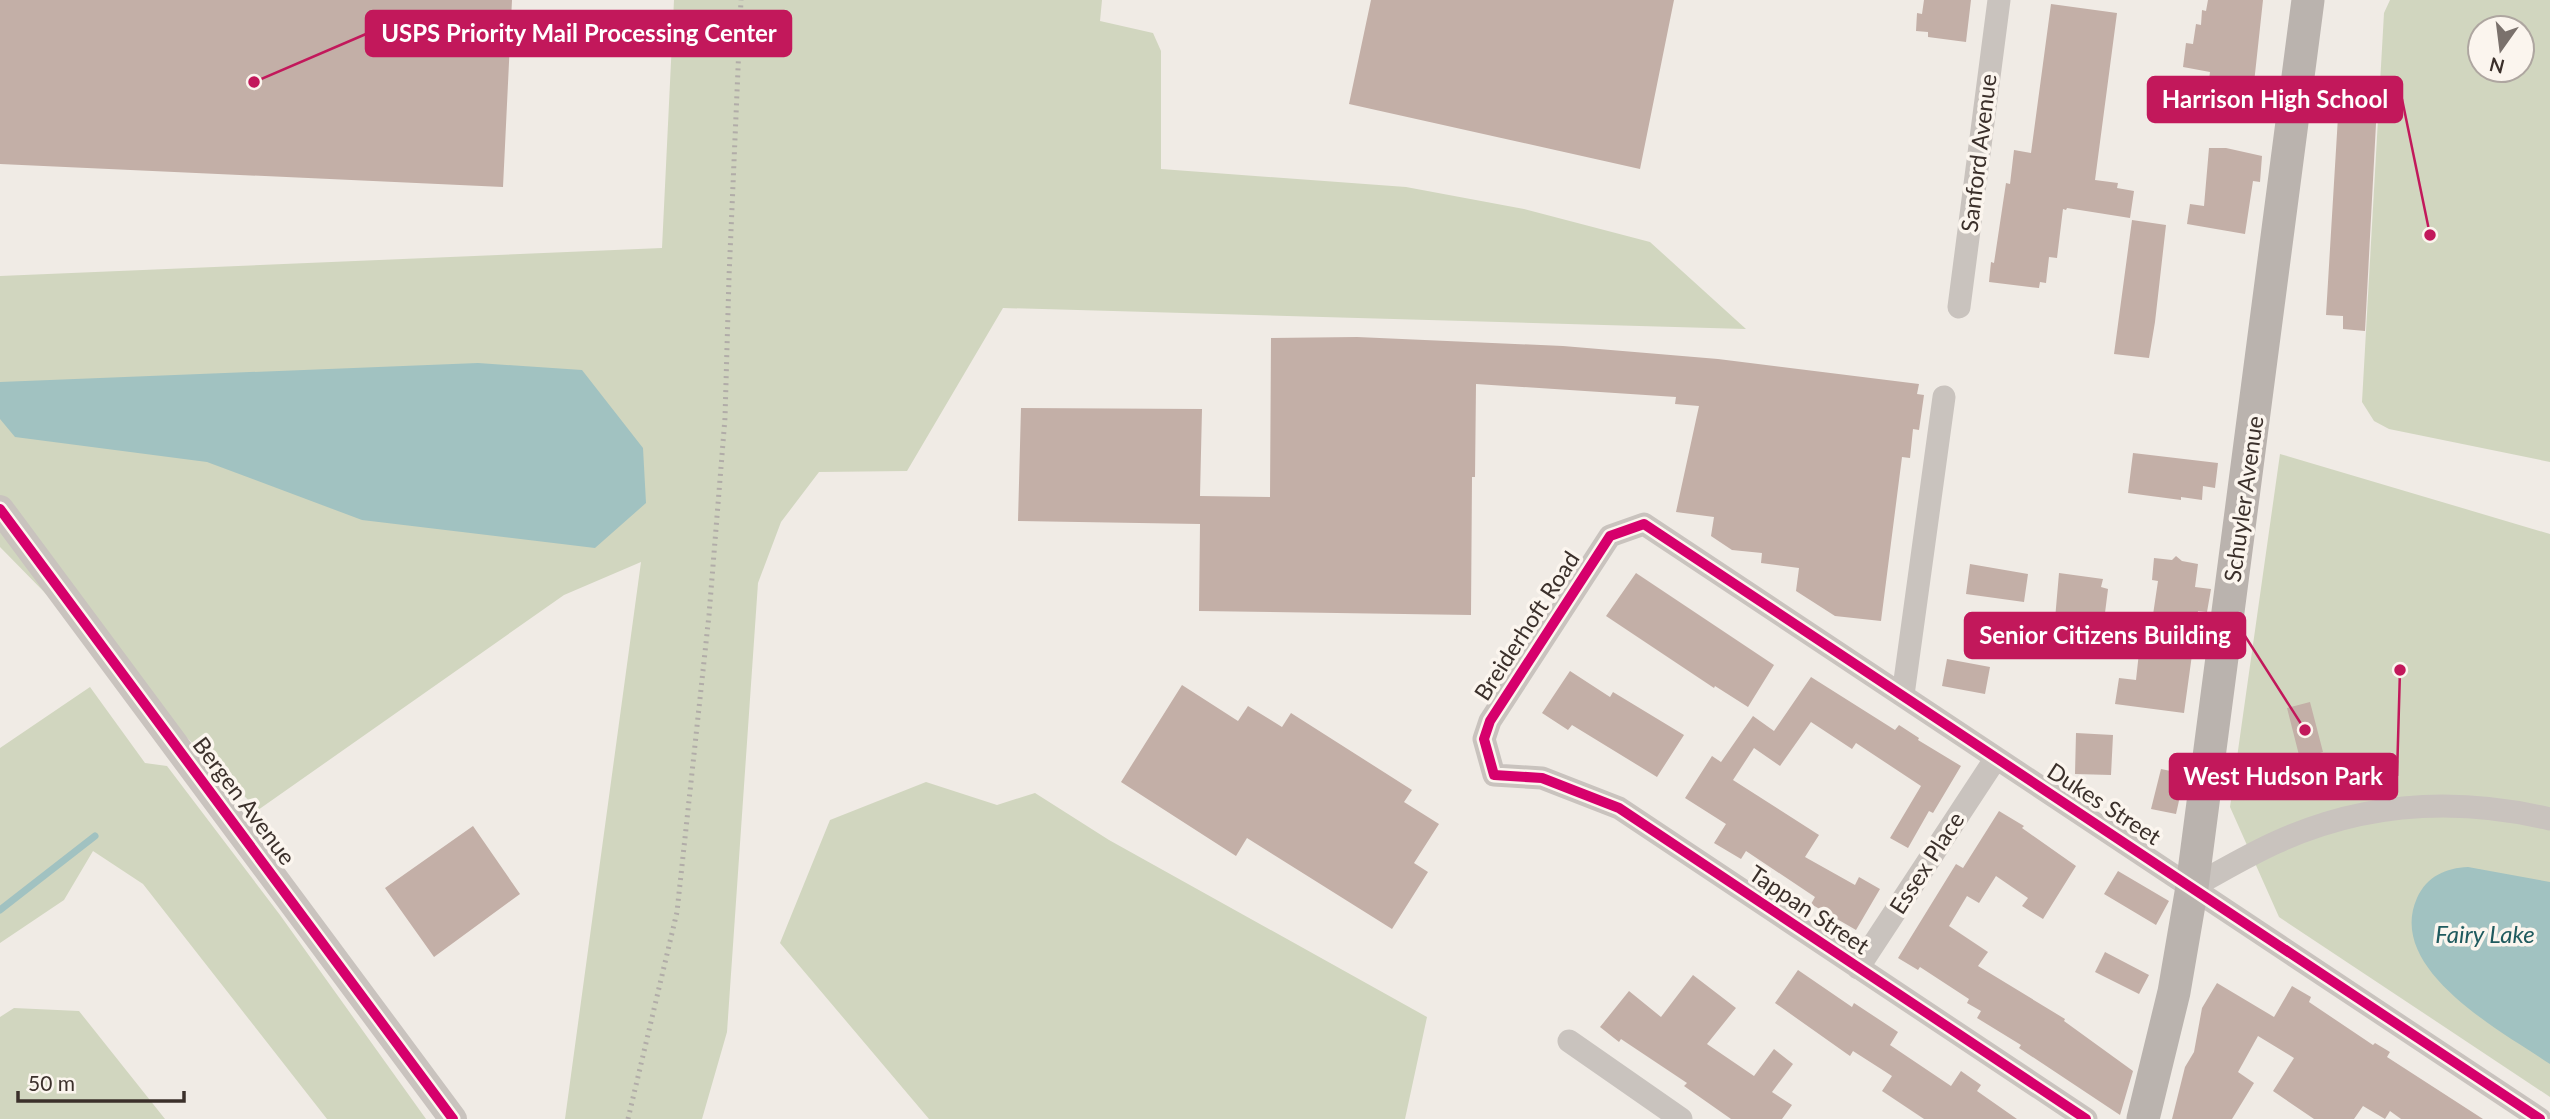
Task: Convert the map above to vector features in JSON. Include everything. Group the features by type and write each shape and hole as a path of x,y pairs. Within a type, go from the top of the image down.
{"main road":[{"name":"Schuyler Avenue","path":"2143,1119 2178,974 2192,887 2308,0"}],"street":[{"name":"Sanford Avenue","path":"1959,307 1999,0"},
{"path":"1903,695 1944,397"},
{"name":"Bergen Avenue","path":"0,509 453,1119"},
{"name":"Dukes Street","path":"1644,524 2540,1119"},
{"name":"Breiderhoft Road","path":"1494,775 1484,739 1490,721 1610,536 1644,524"},
{"name":"Essex Place","path":"1858,968 1996,758"},
{"name":"Tappan Street","path":"1494,775 1542,778 1619,808 2086,1119"},
{"path":"2192,887 2276,842 2324,823 2368,812 2414,806 2464,806 2550,819"},
{"path":"1569,1041 1681,1119"}],"green space":[{"path":"674,0 1102,0 1100,21 1153,33 1161,51 1161,169 1406,187 1524,209 1650,242 1746,329 1003,308 907,471 819,472 781,522 758,583 727,1032 702,1119 565,1119 641,562 564,595 258,810 0,547 0,276 662,248"},
{"path":"2390,0 2550,0 2550,462 2389,429 2374,421 2362,402 2384,13"},
{"path":"2280,454 2550,534 2550,1097 2279,917 2230,807"},
{"path":"90,687 145,763 167,766 280,915 426,1119 327,1119 143,884 93,851 64,900 0,943 0,748"},
{"path":"926,782 997,805 1035,793 1109,840 1427,1017 1405,1119 929,1119 780,943 830,820"},
{"path":"14,1008 79,1011 165,1119 0,1119 0,1017"}],"water":[{"path":"478,363 582,370 643,448 646,503 595,548 362,520 207,462 15,437 0,419 0,382"},
{"name":"Fairy Lake","path":"2468,867 2550,882 2550,1064 2505,1035 2454,996 2433,974 2418,950 2412,924 2421,890 2438,875 2452,869"}],"building":[{"path":"0,0 512,0 503,187 0,164"},
{"path":"1371,0 1674,0 1640,169 1349,104"},
{"path":"1924,0 1971,0 1966,42 1928,37 1928,32 1916,31 1917,13 1922,14"},
{"path":"2208,0 2263,0 2254,83 2263,84 2260,105 2207,97 2210,72 2183,67 2186,43 2193,44 2196,24 2201,25 2202,10 2206,11"},
{"path":"2051,4 2117,13 2095,180 2118,183 2117,188 2134,191 2130,218 2063,209 2057,258 2049,257 2046,283 2040,282 2039,288 1989,282 2006,183 2010,184 2014,150 2031,153"},
{"path":"2358,85 2378,86 2365,331 2343,329 2343,316 2326,315 2339,100 2357,101"},
{"path":"2209,148 2226,148 2262,156 2260,182 2253,181 2245,234 2187,224 2190,204 2204,206"},
{"path":"2132,220 2166,225 2149,358 2114,354"},
{"path":"1357,337 1563,346 1718,359 1919,384 1917,394 1924,395 1919,430 1913,429 1910,458 1902,457 1881,621 1835,616 1796,591 1799,568 1761,563 1762,553 1732,550 1711,536 1714,517 1676,512 1699,406 1675,404 1676,397 1476,384 1471,615 1199,611 1200,524 1018,521 1021,408 1202,409 1200,496 1270,497 1271,338"},
{"path":"2133,453 2218,463 2215,488 2203,486 2202,500 2128,493"},
{"path":"2176,556 2182,561 2198,564 2195,587 2211,589 2207,612 2198,611 2184,713 2115,704 2119,678 2136,680 2141,634 2150,635 2158,581 2152,580 2154,558 2172,560"},
{"path":"1970,564 2028,574 2024,602 1966,594"},
{"path":"1636,573 1774,665 1748,707 1715,686 1714,688 1606,616"},
{"path":"2059,573 2103,579 2101,587 2108,589 2104,621 2077,619 2076,633 2054,631"},
{"path":"1947,659 1990,667 1985,694 1942,686"},
{"path":"1570,671 1610,697 1613,692 1684,735 1657,777 1572,725 1568,730 1542,713"},
{"path":"1811,677 1895,730 1899,725 1961,766 1933,813 1929,811 1908,848 1890,838 1921,786 1856,743 1852,749 1811,722 1780,766 1754,748 1733,780 1819,835 1805,857 1855,885 1859,877 1880,889 1856,930 1811,904 1815,897 1746,851 1741,859 1714,843 1726,824 1685,798 1712,756 1721,762 1753,716 1774,731"},
{"path":"1182,685 1238,721 1248,706 1282,727 1291,713 1412,790 1404,802 1439,824 1414,863 1428,872 1392,929 1247,838 1236,856 1121,782"},
{"path":"2310,702 2323,752 2300,759 2287,708"},
{"path":"2076,733 2113,735 2111,775 2075,774"},
{"path":"2161,769 2185,774 2176,814 2151,809"},
{"path":"1999,811 2024,826 2022,828 2076,866 2043,919 2022,906 2028,898 1996,876 1979,903 1967,896 1949,926 1988,952 1978,966 2065,1019 2064,1021 2133,1071 2120,1115 2019,1048 2021,1045 1977,1018 1981,1011 1967,1003 1969,999 1920,967 1918,970 1898,958 1956,864 1963,868"},
{"path":"473,826 520,894 434,957 385,888"},
{"path":"2118,871 2169,901 2156,925 2104,894"},
{"path":"2105,952 2149,975 2139,994 2095,972"},
{"path":"1798,970 1852,1007 1854,1003 1898,1032 1890,1045 1951,1086 1961,1071 1981,1085 1977,1091 2017,1119 1924,1119 1882,1091 1892,1076 1853,1051 1850,1056 1775,1003"},
{"path":"1693,975 1736,1008 1707,1044 1754,1076 1774,1049 1793,1064 1772,1092 1792,1105 1782,1119 1731,1119 1684,1086 1687,1083 1621,1039 1619,1042 1600,1027 1629,991 1661,1017"},
{"path":"2217,983 2274,1017 2292,986 2311,997 2309,1002 2373,1045 2375,1043 2390,1052 2387,1057 2483,1119 2401,1119 2390,1111 2385,1119 2363,1106 2354,1119 2314,1119 2273,1091 2294,1058 2258,1036 2238,1072 2254,1083 2232,1119 2172,1119 2185,1067 2194,1052 2202,1008"}],"waterway":[{"path":"0,910 95,836"}],"railway":[{"path":"628,1119 677,912 709,615 725,418 741,0"}],"cycle path":[{"path":"0,509 453,1119"},
{"path":"2086,1119 1619,808 1542,778 1494,775 1484,739 1490,721 1610,536 1644,524 2540,1119"}],"place":[{"name":"USPS Priority Mail Processing Center","path":"254,82"},
{"name":"Harrison High School","path":"2430,235"},
{"name":"West Hudson Park","path":"2400,670"},
{"name":"Senior Citizens Building","path":"2305,730"}]}
